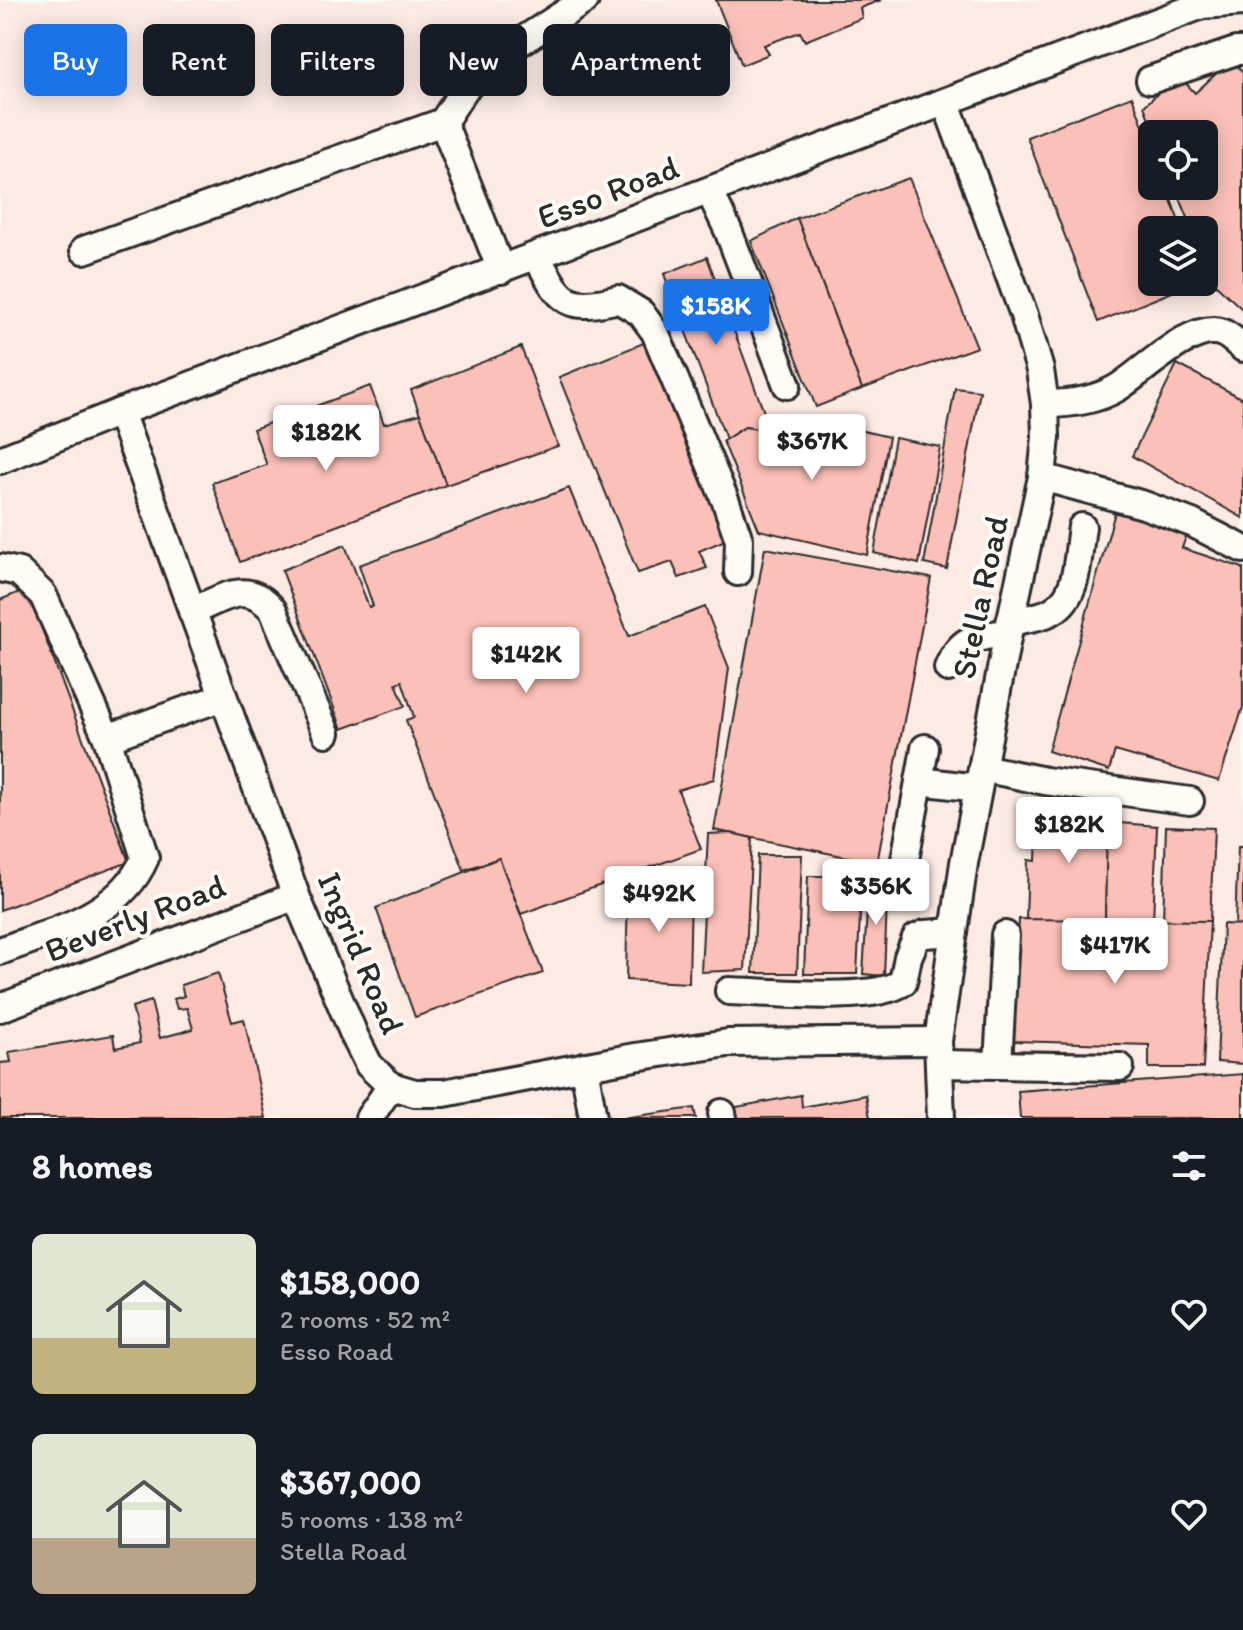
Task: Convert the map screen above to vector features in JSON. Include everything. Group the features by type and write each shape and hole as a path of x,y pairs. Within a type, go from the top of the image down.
{"street":[{"path":"84,250 443,122 464,90 494,59 585,0"},
{"name":"Esso Road","path":"0,460 120,412 1202,5 1243,2"},
{"path":"1150,80 1243,51"},
{"name":"Stella Road","path":"941,1118 938,1053 954,932 1009,627 1042,477 1045,404 1040,370 1024,315 946,103"},
{"path":"443,122 501,270"},
{"path":"710,192 728,230 787,385"},
{"path":"537,257 557,294 588,306 618,299 641,313 655,332 726,502 739,540 738,572"},
{"path":"1045,404 1075,404 1116,389 1171,348 1202,333 1223,333 1243,348"},
{"name":"Ingrid Road","path":"120,412 296,896 355,1037 369,1065 391,1086 415,1093 444,1093 728,1043 938,1053 998,1065 1120,1067"},
{"path":"1042,477 1144,505 1192,523 1243,549"},
{"path":"948,668 955,652 976,637 1048,613 1065,602 1073,586 1082,527"},
{"path":"0,568 19,572 43,595 107,738 145,858 136,879 114,902 87,917 0,951"},
{"path":"192,611 244,591 262,596 273,610 326,733"},
{"path":"107,738 223,697"},
{"path":"905,860 925,748"},
{"path":"919,781 980,778 1045,781 1190,801"},
{"name":"Beverly Road","path":"0,1008 296,896"},
{"path":"729,991 883,992 903,982 916,938 925,934 954,932"},
{"path":"998,1065 1005,935"},
{"path":"584,1066 593,1118"},
{"path":"369,1118 391,1086"}],"shaded area":[{"path":"0,0 1243,0 1243,1118 0,1118"}],"building":[{"path":"716,0 881,0 860,8 862,18 805,41 800,32 764,45 769,54 742,65 730,35 730,24 726,24"},
{"path":"1232,59 1243,73 1243,310 1218,287 1218,216 1187,216 1181,200 1218,200 1218,120 1150,120 1144,106 1178,75 1195,93"},
{"path":"1132,96 1141,120 1138,120 1138,200 1171,200 1177,216 1138,216 1138,296 1162,296 1098,322 1027,137"},
{"path":"909,178 977,347 862,389 797,218"},
{"path":"797,218 862,389 816,407 751,241"},
{"path":"707,257 769,426 757,429 745,427 726,439 664,274"},
{"path":"651,340 730,538 699,551 707,568 679,578 672,562 638,573 559,377"},
{"path":"521,347 558,446 446,485 411,390"},
{"path":"1177,364 1243,399 1243,518 1132,456"},
{"path":"370,386 384,424 420,414 446,485 240,562 212,483 267,465 253,429"},
{"path":"955,388 980,391 947,569 924,564"},
{"path":"812,419 889,437 867,555 759,530 723,441 745,427 794,439 796,432"},
{"path":"895,438 940,447 919,564 874,553"},
{"path":"569,488 629,636 705,607 729,668 714,779 678,790 701,849 521,914 499,858 464,870 406,720 414,717 402,681 396,683 405,706 342,729 282,570 345,545 369,607 373,606 359,565"},
{"path":"1117,505 1189,528 1182,548 1243,568 1243,707 1219,781 1115,751 1109,771 1048,751"},
{"path":"765,548 931,578 877,863 714,830"},
{"path":"27,589 129,862 0,910 0,600"},
{"path":"1038,806 1108,809 1105,920 1026,920 1028,860 1036,861"},
{"path":"1107,822 1157,826 1153,921 1105,920"},
{"path":"1166,826 1214,828 1210,921 1163,921"},
{"path":"731,833 752,838 745,970 701,972 708,834"},
{"path":"1238,846 1243,846 1243,925 1235,925"},
{"path":"758,855 802,855 797,973 753,973"},
{"path":"499,858 543,973 415,1017 376,908"},
{"path":"808,876 862,876 857,974 804,974"},
{"path":"888,877 884,976 863,974 869,878"},
{"path":"628,886 691,888 689,983 626,980"},
{"path":"1019,919 1210,921 1203,1068 1149,1068 1149,1045 1013,1041"},
{"path":"1223,924 1243,925 1243,1064 1217,1062"},
{"path":"218,973 232,1022 244,1019 266,1118 0,1118 0,1063 11,1062 9,1052 113,1035 115,1048 140,1043 132,1007 151,1001 160,1038 193,1029 187,1008 177,1009 174,999 184,996 181,985"},
{"path":"1243,1074 1243,1118 1020,1118 1018,1091"},
{"path":"801,1095 802,1107 866,1095 870,1118 733,1118 731,1108"},
{"path":"694,1108 696,1118 622,1118"}]}
